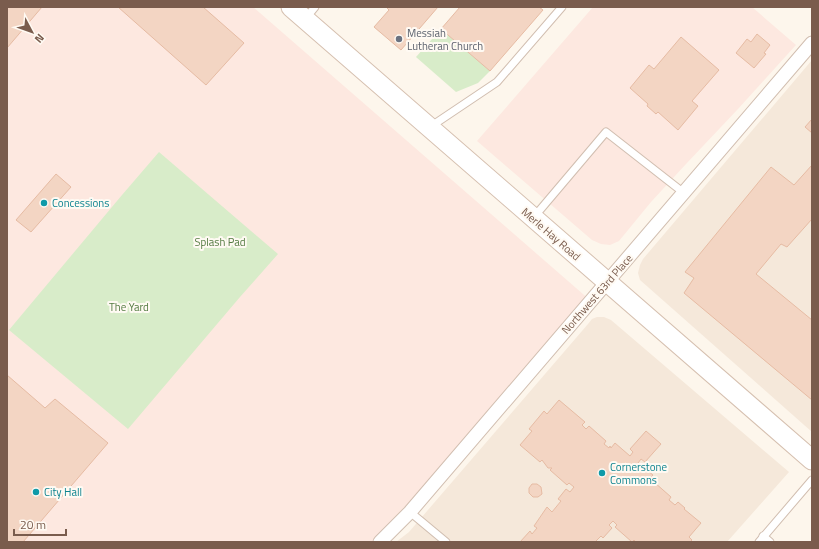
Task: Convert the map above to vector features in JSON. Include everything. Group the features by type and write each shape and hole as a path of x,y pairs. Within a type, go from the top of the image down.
{"main road":[{"name":"Merle Hay Road","path":"304,11 430,128 812,460"}],"street":[{"name":"Northwest 63rd Place","path":"380,542 410,512 812,43"}],"lane":[{"path":"430,128 497,82 562,7"},
{"path":"534,218 606,132 684,192"},
{"path":"770,542 761,539 812,480"},
{"path":"410,512 446,542"}],"shaded area":[{"path":"7,7 253,7 591,301 380,542 7,542"},
{"path":"593,7 752,7 796,45 651,202 619,241 610,245 601,244 592,240 477,141"},
{"path":"812,60 812,432 640,280 638,273 643,259"},
{"name":"Cornerstone Commons","path":"604,317 611,320 789,472 727,542 396,542 409,532 592,319"}],"green space":[{"path":"441,29 490,71 478,83 456,92 416,57"},
{"name":"The Yard","path":"159,152 278,254 128,429 9,330"}],"building":[{"path":"7,7 42,7 7,48"},
{"path":"118,7 203,7 244,43 206,85"},
{"name":"Messiah Lutheran Church","path":"386,7 438,7 401,50 374,27 389,10"},
{"path":"460,7 539,7 543,10 490,71 441,29"},
{"path":"757,34 770,45 764,53 766,54 754,68 736,53 747,39 751,42"},
{"path":"681,37 719,70 692,101 698,106 678,130 658,112 656,114 647,106 648,104 630,88 649,65 654,69"},
{"path":"812,119 812,133 805,127"},
{"path":"812,165 812,219 787,247 781,244 756,274 812,320 812,400 684,293 694,278 685,272 771,167 794,185"},
{"name":"Concessions","path":"56,174 71,187 31,232 16,220"},
{"name":"City Hall","path":"7,375 45,408 55,399 108,443 23,542 7,542"},
{"name":"Cornerstone Commons","path":"559,400 585,422 582,425 586,429 589,426 606,441 604,444 609,448 610,446 611,448 615,443 630,456 633,452 630,449 646,431 661,444 645,462 641,459 638,463 653,475 647,481 651,485 654,482 671,497 669,500 675,505 678,502 701,523 689,537 692,540 690,542 636,542 634,540 632,542 615,527 617,525 613,521 609,525 612,528 603,538 601,536 595,542 520,542 530,531 532,534 537,528 534,526 547,507 552,512 561,501 558,499 566,489 570,492 574,487 569,483 567,485 550,470 552,468 548,468 542,460 540,462 520,445 532,431 529,429 544,411 547,414"},
{"path":"532,484 537,484 541,487 542,494 538,497 533,497 529,493 529,488"}],"place":[{"name":"Messiah Lutheran Church","path":"399,39"},
{"name":"Concessions","path":"44,203"},
{"name":"Cornerstone Commons","path":"602,473"},
{"name":"City Hall","path":"36,492"}],"park label":[{"name":"Splash Pad","path":"220,242"}]}
